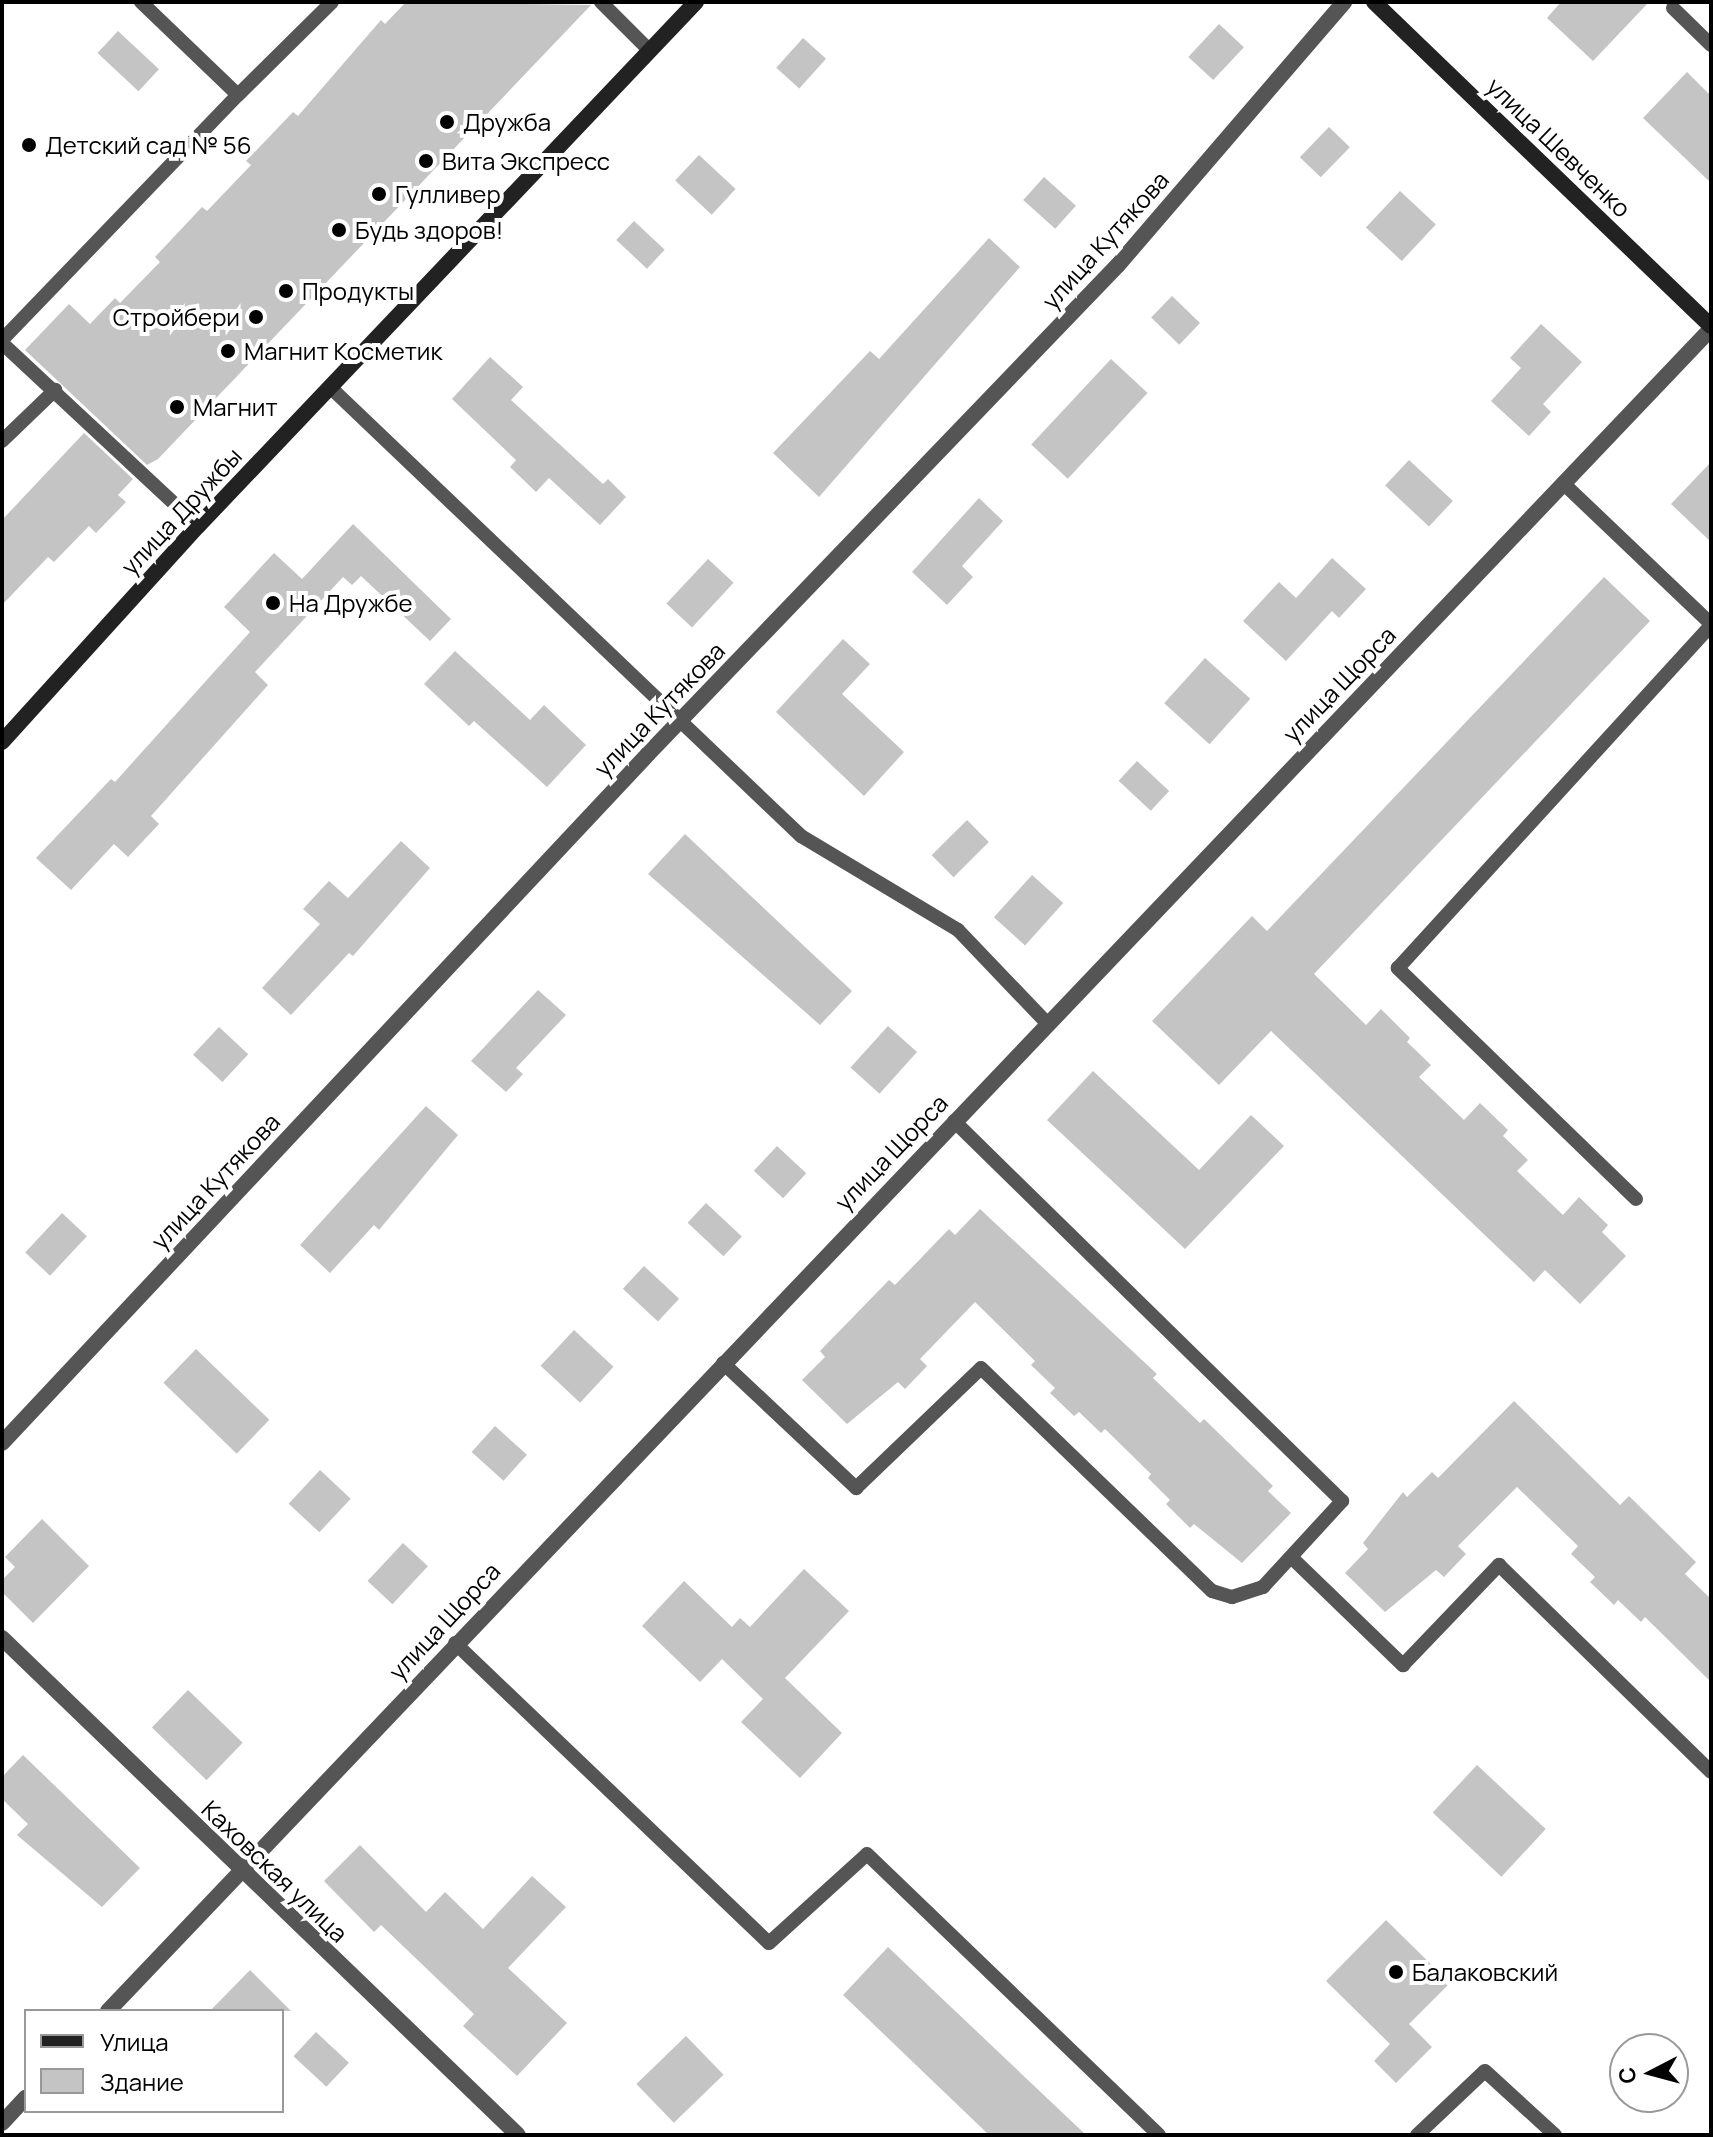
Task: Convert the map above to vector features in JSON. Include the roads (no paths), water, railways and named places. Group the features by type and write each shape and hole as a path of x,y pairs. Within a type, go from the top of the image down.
{"street":[{"name":"улица Дружбы","path":"2,742 198,526 696,2"},
{"name":"улица Кутякова","path":"2,1443 680,721 1118,265 1344,2"},
{"name":"улица Шевченко","path":"1374,2 1711,327"},
{"name":"улица Щорса","path":"110,2009 1711,327"},
{"name":"Каховская улица","path":"2,1638 240,1872 518,2135"},
{"path":"2,2123 24,2099"}],"lane":[{"path":"141,2 238,95"},
{"path":"198,526 2,341 238,95 332,2"},
{"path":"601,2 650,51"},
{"path":"1673,8 1711,45"},
{"path":"330,387 801,836 958,930 1047,1023"},
{"path":"2,441 55,390"},
{"path":"1563,483 1711,624 1398,968 1636,1199"},
{"path":"723,1363 856,1488 981,1368 1212,1591 1232,1597 1263,1587 1342,1501 954,1121"},
{"path":"1291,1557 1403,1665 1499,1565 1711,1772"},
{"path":"455,1643 769,1943 867,1854 1159,2135"},
{"path":"1417,2135 1485,2071 1555,2135"}],"place":[{"name":"Дружба","path":"447,122"},
{"name":"Детский сад № 56","path":"29,145"},
{"name":"Вита Экспресс","path":"426,161"},
{"name":"Гулливер","path":"379,194"},
{"name":"Будь здоров!","path":"339,230"},
{"name":"Продукты","path":"286,291"},
{"name":"Стройбери","path":"256,317"},
{"name":"Магнит Косметик","path":"228,351"},
{"name":"Магнит","path":"177,407"},
{"name":"На Дружбе","path":"273,603"},
{"name":"Балаковский","path":"1396,1972"}]}
